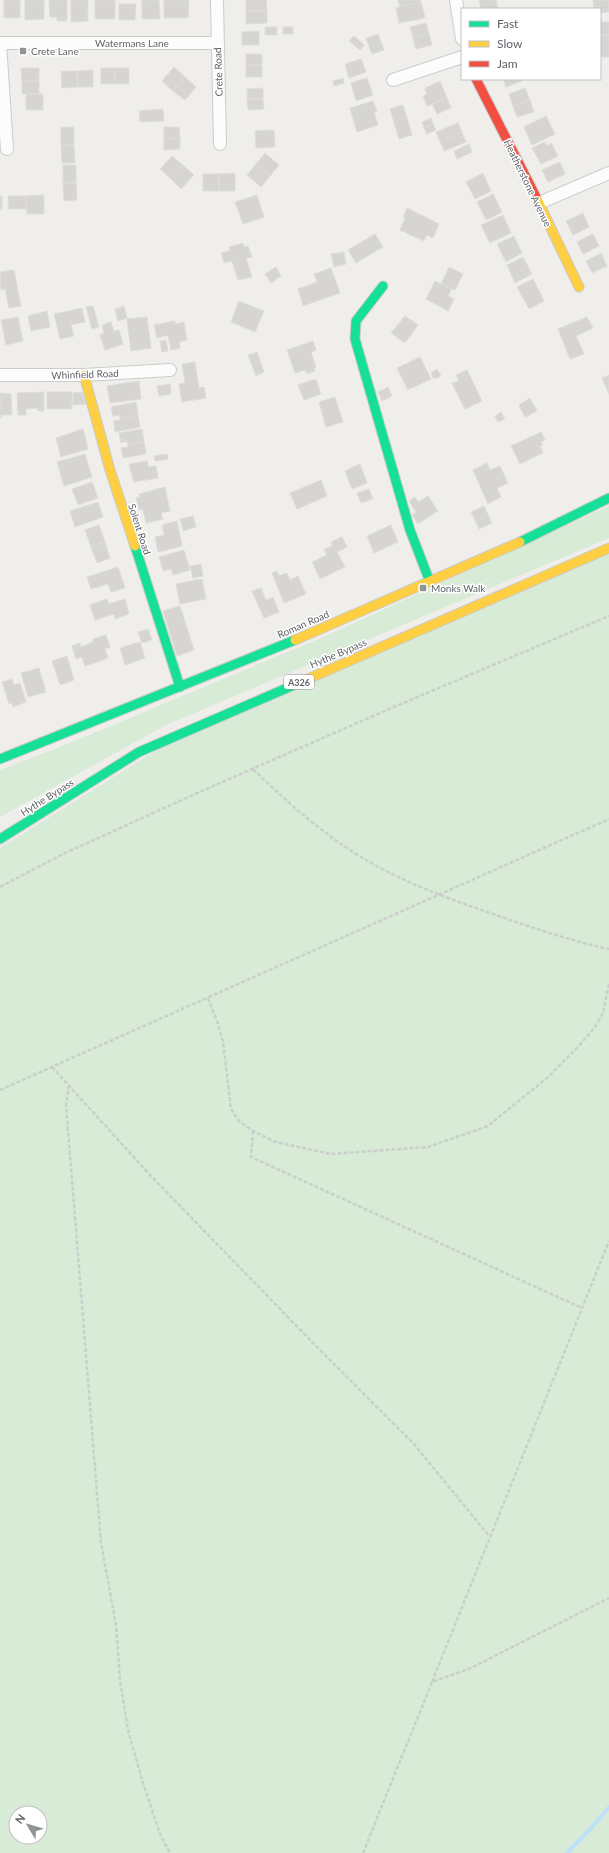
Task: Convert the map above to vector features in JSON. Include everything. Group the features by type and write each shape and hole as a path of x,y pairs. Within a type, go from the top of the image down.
{"street":[{"name":"Crete Road","path":"217,0 220,144"},
{"path":"456,0 461,32"},
{"name":"Watermans Lane","path":"0,43 217,43"},
{"path":"0,43 7,150"},
{"path":"393,80 461,57"},
{"name":"Heatherstone Avenue","path":"477,80 539,202 579,287"},
{"path":"539,202 609,173"},
{"path":"384,286 356,321 355,339 410,530 430,582"},
{"name":"Whinfield Road","path":"0,376 84,375 170,370"},
{"name":"Solent Road","path":"84,375 110,470 180,687"},
{"name":"Roman Road","path":"0,759 180,687 430,582 499,552 609,498"},
{"name":"Hythe Bypass","path":"0,839 140,752 609,548"}],"path":[{"path":"0,887 63,854 253,769 389,709 609,616"},
{"path":"253,769 307,818 353,852 391,873 441,895 533,928 609,949"},
{"path":"0,1090 609,820"},
{"path":"208,998 223,1042 231,1109 238,1121 253,1131 276,1142 331,1154 428,1147 488,1126 548,1077 578,1047 595,1027 603,1013 609,984"},
{"path":"52,1067 150,1175 316,1346 414,1444 489,1536"},
{"path":"69,1085 66,1105 101,1543 116,1624 120,1680 128,1730 142,1780 160,1834 170,1853"},
{"path":"253,1131 251,1157 582,1308"},
{"path":"363,1853 489,1536 609,1241"},
{"path":"432,1682 471,1668 609,1598"}],"green space":[{"path":"609,506 609,538 168,724 0,817 0,770 75,741 328,635"},
{"path":"609,553 609,1853 0,1853 0,848 160,748"}],"building":[{"path":"4,0 20,0 20,18 4,18"},
{"path":"25,0 44,0 44,19 25,20"},
{"path":"49,0 67,0 67,21 57,21 57,17 50,17"},
{"path":"71,0 88,0 88,21 71,22"},
{"path":"95,0 115,0 115,19 95,19"},
{"path":"142,0 159,0 160,19 142,19"},
{"path":"164,0 189,0 188,18 164,18"},
{"path":"246,0 266,0 267,11 246,11"},
{"path":"398,0 420,0 421,2 400,7"},
{"path":"479,0 496,0 498,8 481,8"},
{"path":"593,0 609,0 609,12 601,13 601,8 594,8"},
{"path":"421,2 425,18 399,23 396,8"},
{"path":"119,4 136,4 135,20 119,20"},
{"path":"246,11 267,11 267,23 246,24"},
{"path":"601,22 609,22 609,35 601,35"},
{"path":"426,23 429,34 413,38 410,27"},
{"path":"265,27 277,27 277,35 265,35"},
{"path":"283,27 293,27 293,34 283,34"},
{"path":"259,31 259,45 242,45 242,32"},
{"path":"378,34 384,50 372,54 366,38"},
{"path":"429,34 432,45 416,49 413,38"},
{"path":"601,35 609,35 609,57 601,57"},
{"path":"354,36 364,45 360,50 349,41"},
{"path":"246,54 262,54 262,65 246,65"},
{"path":"361,59 366,72 349,78 345,64"},
{"path":"246,65 262,65 262,77 246,77"},
{"path":"174,67 185,77 173,91 162,81"},
{"path":"21,68 39,68 39,81 22,81"},
{"path":"101,68 115,68 115,84 101,84"},
{"path":"115,68 129,68 129,84 115,84"},
{"path":"93,70 93,87 78,87 77,71"},
{"path":"61,71 77,71 78,87 62,88"},
{"path":"185,77 196,87 185,100 173,91"},
{"path":"343,78 344,83 334,86 333,81"},
{"path":"367,78 373,95 356,101 351,83"},
{"path":"503,80 522,81 506,87"},
{"path":"22,81 39,81 39,94 22,94"},
{"path":"440,81 447,98 427,106 423,96 427,94 425,88"},
{"path":"263,88 263,99 247,99 247,89"},
{"path":"525,88 530,100 513,106 509,94"},
{"path":"26,94 43,94 43,110 26,110"},
{"path":"447,98 451,108 437,114 432,104"},
{"path":"247,99 263,99 264,109 248,110"},
{"path":"530,100 534,112 517,117 513,106"},
{"path":"373,101 377,111 374,112 378,125 357,132 350,108"},
{"path":"403,105 412,135 399,139 390,109"},
{"path":"163,109 164,121 140,122 139,111"},
{"path":"546,116 555,134 532,145 524,127"},
{"path":"431,118 433,124 424,128 422,122"},
{"path":"458,123 462,132 440,141 436,132"},
{"path":"433,124 436,130 427,134 424,128"},
{"path":"61,127 74,127 74,145 61,145"},
{"path":"164,127 179,127 180,138 164,139"},
{"path":"274,130 275,147 256,148 255,131"},
{"path":"462,132 466,142 444,151 440,141"},
{"path":"180,138 180,149 164,150 164,139"},
{"path":"545,142 547,146 551,143 558,156 541,164 532,148"},
{"path":"469,144 472,152 457,159 454,151"},
{"path":"61,145 74,145 75,163 62,163"},
{"path":"265,153 279,165 270,176 256,164"},
{"path":"172,156 183,165 171,179 160,169"},
{"path":"560,162 565,174 548,182 542,170"},
{"path":"256,164 270,176 261,187 247,175"},
{"path":"63,165 76,165 76,183 63,183"},
{"path":"183,165 194,175 181,189 171,179"},
{"path":"235,173 235,191 219,191 219,174"},
{"path":"483,173 491,191 475,199 466,182"},
{"path":"203,174 219,174 219,191 203,191"},
{"path":"63,183 76,183 77,200 64,201"},
{"path":"493,194 502,212 486,220 477,202"},
{"path":"44,195 44,214 27,214 26,196"},
{"path":"257,195 264,217 243,224 235,202"},
{"path":"0,196 2,196 2,209 0,209"},
{"path":"8,196 26,196 27,209 9,209"},
{"path":"407,208 439,224 433,238 427,235 424,241 400,230"},
{"path":"583,213 589,227 573,235 566,221"},
{"path":"503,215 511,233 490,243 481,225"},
{"path":"375,234 383,247 356,263 348,250"},
{"path":"593,234 599,246 583,254 577,242"},
{"path":"514,236 522,253 506,262 497,244"},
{"path":"243,243 244,247 248,246 252,257 246,258 252,277 238,280 232,261 224,263 221,253 230,251 229,247"},
{"path":"344,252 346,264 334,267 331,254"},
{"path":"601,253 607,266 592,273 586,261"},
{"path":"523,257 532,274 515,283 507,265"},
{"path":"276,267 281,276 271,283 265,274"},
{"path":"449,267 463,274 455,290 441,284"},
{"path":"331,268 340,293 303,306 298,289 317,282 314,274"},
{"path":"14,270 21,306 9,308 5,289 1,290 0,272"},
{"path":"533,279 544,301 529,309 517,287"},
{"path":"435,281 452,289 448,296 454,299 448,311 426,299"},
{"path":"239,301 264,311 255,332 231,322"},
{"path":"93,306 99,327 92,329 86,307"},
{"path":"124,306 127,318 118,321 115,309"},
{"path":"82,308 85,322 71,325 74,336 60,339 54,314"},
{"path":"47,311 50,327 31,331 28,316"},
{"path":"405,316 418,325 405,343 391,333"},
{"path":"18,317 23,341 6,345 1,320"},
{"path":"147,317 151,348 131,351 127,319"},
{"path":"587,317 593,328 576,336 584,354 570,359 558,329"},
{"path":"175,321 175,324 184,322 187,340 179,342 180,348 171,350 168,335 157,338 154,325"},
{"path":"111,322 114,331 119,330 123,344 105,350 100,335 104,333 102,325"},
{"path":"166,340 168,351 162,352 160,341"},
{"path":"313,341 316,350 311,352 316,367 314,368 315,371 307,374 305,370 295,373 287,350"},
{"path":"257,352 264,372 256,376 248,355"},
{"path":"420,357 431,379 408,390 397,368"},
{"path":"195,362 199,388 204,387 206,398 182,402 179,384 185,383 182,364"},
{"path":"437,369 441,376 434,379 431,373"},
{"path":"467,370 482,401 465,409 452,383 459,381 456,375"},
{"path":"609,375 609,394 602,378"},
{"path":"316,379 321,394 304,400 298,385"},
{"path":"139,381 141,399 110,403 107,386"},
{"path":"170,384 171,394 159,396 157,386"},
{"path":"388,387 392,396 382,401 378,392"},
{"path":"44,392 44,411 38,411 38,408 26,409 26,415 18,415 17,393"},
{"path":"47,392 72,392 72,409 47,409"},
{"path":"82,392 86,404 73,405 73,393"},
{"path":"0,393 11,394 12,415 1,415 2,417 0,417"},
{"path":"335,397 343,422 326,427 319,402"},
{"path":"530,398 537,411 525,417 519,405"},
{"path":"136,402 138,415 120,418 119,415 113,416 111,407"},
{"path":"501,412 505,419 498,422 495,416"},
{"path":"138,415 140,427 115,432 114,421 120,420 120,418"},
{"path":"83,429 88,449 61,457 56,438"},
{"path":"142,429 144,442 128,445 127,441 121,443 119,433"},
{"path":"541,432 545,440 541,442 543,445 540,446 543,453 520,464 511,446"},
{"path":"144,442 146,454 123,458 121,448"},
{"path":"85,454 92,477 64,486 57,462"},
{"path":"167,454 168,459 155,461 154,456"},
{"path":"147,461 148,467 156,466 158,478 134,482 129,464"},
{"path":"487,463 490,470 500,466 508,483 497,488 501,497 488,504 473,470"},
{"path":"360,464 367,483 352,489 345,471"},
{"path":"321,480 327,496 297,509 290,493"},
{"path":"92,482 98,498 78,505 72,489"},
{"path":"165,487 170,511 161,513 163,519 146,523 143,509 139,510 136,498 140,497 139,494"},
{"path":"369,489 373,499 361,503 357,493"},
{"path":"428,496 438,511 418,524 412,515 416,512 409,501 415,497 418,502"},
{"path":"98,502 103,517 75,527 70,511"},
{"path":"484,506 492,523 479,529 471,512"},
{"path":"193,516 196,527 183,531 180,519"},
{"path":"177,521 182,546 158,552 155,537 164,535 162,525"},
{"path":"99,525 105,542 91,547 85,530"},
{"path":"391,525 398,542 374,553 367,536"},
{"path":"342,537 347,547 337,552 345,567 320,579 312,562 327,555 324,550 333,545 331,542"},
{"path":"105,542 110,558 97,563 91,547"},
{"path":"184,550 190,570 173,575 171,569 163,571 159,557"},
{"path":"201,564 203,576 193,578 190,566"},
{"path":"118,567 125,588 111,592 108,584 91,589 87,577"},
{"path":"277,571 279,576 287,573 290,580 298,576 306,594 284,603 272,573"},
{"path":"202,579 206,599 180,604 176,584"},
{"path":"261,588 266,600 273,597 279,612 264,618 252,591"},
{"path":"107,599 109,604 125,599 129,614 115,619 114,614 95,620 90,605"},
{"path":"180,606 194,650 177,656 163,611"},
{"path":"148,629 152,640 142,643 138,632"},
{"path":"106,635 110,647 105,649 108,658 85,666 82,657 76,659 72,646 80,643 81,647 93,642 93,639"},
{"path":"140,642 145,658 125,665 120,648"},
{"path":"67,656 74,680 60,685 52,661"},
{"path":"39,668 46,692 28,697 21,673"},
{"path":"12,679 14,685 20,683 26,702 13,707 12,703 9,704 2,682"}],"waterway":[{"path":"567,1853 609,1807"}],"traffic: fast":[{"path":"383,286 356,321 355,339 410,530 430,582"},
{"path":"520,542 609,498"},
{"path":"135,546 180,687"},
{"path":"0,759 295,640"},
{"path":"0,839 139,752 294,685"}],"traffic: slow":[{"path":"536,197 579,287"},
{"path":"84,375 110,470 135,546"},
{"path":"295,640 520,542"},
{"path":"294,685 609,548"}],"traffic: jam":[{"path":"477,80 536,197"}],"place":[{"name":"Crete Lane","path":"23,51"},
{"name":"Monks Walk","path":"423,588"}]}
